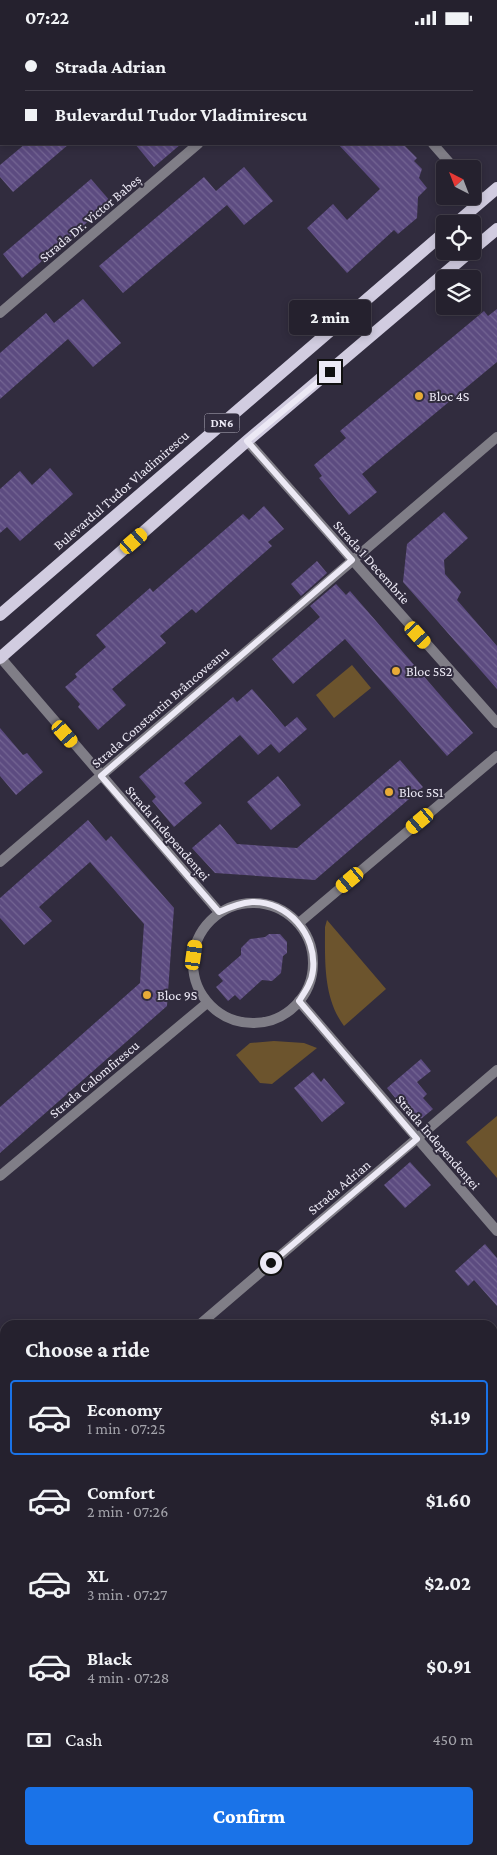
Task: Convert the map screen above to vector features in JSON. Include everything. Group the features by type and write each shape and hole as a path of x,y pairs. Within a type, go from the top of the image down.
{"main road":[{"path":"466,215 497,188"},
{"name":"DN6","path":"481,243 497,229"},
{"name":"Bulevardul Tudor Vladimirescu","path":"0,615 436,241"},
{"name":"DN6","path":"0,657 247,441 461,260"}],"street":[{"name":"Strada Dr. Victor Babeș","path":"0,313 197,145"},
{"path":"434,145 447,160"},
{"name":"Strada Constantin Brâncoveanu","path":"0,862 497,437"},
{"name":"Strada 1 Decembrie","path":"247,441 497,723"},
{"name":"Strada Independenței","path":"0,657 219,912"},
{"path":"298,923 497,756"},
{"path":"252,902 269,904 285,911 298,923 308,937 313,953 313,971 308,987 299,1001 283,1015 264,1023 243,1023 223,1016 207,1003 196,985 192,965 195,945 204,926 219,912 235,905 252,902"},
{"name":"Strada Independenței","path":"299,1001 497,1231"},
{"name":"Strada Calomfirescu","path":"0,1176 207,1003"},
{"name":"Strada Adrian","path":"204,1320 497,1070"}],"shaded area":[{"path":"352,665 371,688 334,718 316,695"},
{"path":"327,920 386,989 344,1026 337,1015 329,991 325,952 325,927"},
{"path":"274,1041 304,1043 317,1048 272,1084 260,1083 236,1055 250,1043"},
{"path":"497,1116 497,1178 466,1142"}],"building":[{"path":"24,145 68,145 13,192 0,177 0,165"},
{"path":"136,145 180,145 154,167"},
{"path":"339,145 404,145 417,158 414,161 422,169 419,178 427,188 418,197 417,218 398,234 394,230 347,273 307,228 333,204 347,220 380,189"},
{"path":"244,167 273,201 244,225 227,205 123,293 99,266 204,177 216,191"},
{"path":"91,179 111,202 22,278 3,254"},
{"path":"83,299 121,343 93,367 68,339 0,399 0,353 46,313 54,323"},
{"name":"Bloc 4S","path":"497,309 497,362 362,474 377,492 349,515 319,478 322,476 314,465 346,438 340,431 484,311 488,316"},
{"path":"50,468 73,494 20,541 7,527 0,533 0,489 20,471 32,485"},
{"path":"264,506 284,529 268,542 272,546 196,613 192,609 160,636 166,643 112,689 126,705 98,730 78,707 80,704 65,687 77,677 75,674 106,647 96,635 150,588 153,592 243,514 249,520"},
{"path":"444,512 468,538 444,560 445,574 461,592 457,600 497,646 497,689 403,582 407,544"},
{"path":"317,561 327,573 301,596 291,584"},
{"name":"Bloc 5S2","path":"336,584 346,595 350,591 473,733 447,756 345,639 293,684 272,659 320,617 310,606"},
{"path":"252,689 285,727 297,717 307,729 279,753 271,744 258,755 240,735 184,783 202,803 174,827 152,801 156,797 139,777 233,697 237,702"},
{"path":"0,728 23,755 27,753 43,772 16,795 0,776"},
{"name":"Bloc 5S1","path":"400,760 423,787 315,880 215,873 192,848 220,824 237,844 297,848"},
{"path":"278,776 301,805 271,830 247,802"},
{"name":"Bloc 9S","path":"88,820 106,841 111,836 174,908 167,1006 0,1153 0,1107 140,983 144,924 90,862 39,907 52,921 24,945 0,918 0,898"},
{"path":"269,934 280,934 287,942 287,953 283,956 281,973 272,981 262,980 240,1000 235,995 228,1001 216,987 223,981 218,975 241,955 241,948 250,939 265,937"},
{"path":"421,1059 431,1071 417,1082 427,1094 423,1098 433,1109 416,1123 387,1088"},
{"path":"313,1072 321,1082 324,1078 345,1103 322,1122 294,1088"},
{"path":"410,1162 431,1185 405,1208 384,1185"},
{"path":"485,1244 497,1258 497,1306 474,1280 468,1286 455,1271"}],"place":[{"name":"Bloc 4S","path":"419,396"},
{"name":"Bloc 5S2","path":"396,671"},
{"name":"Bloc 5S1","path":"389,792"},
{"name":"Bloc 9S","path":"147,995"}],"route":[{"path":"271,1263 417,1139 299,1001 308,987 313,971 313,953 308,937 298,923 285,911 269,904 252,902 235,905 219,912 101,776 352,560 247,441 330,372"}]}
